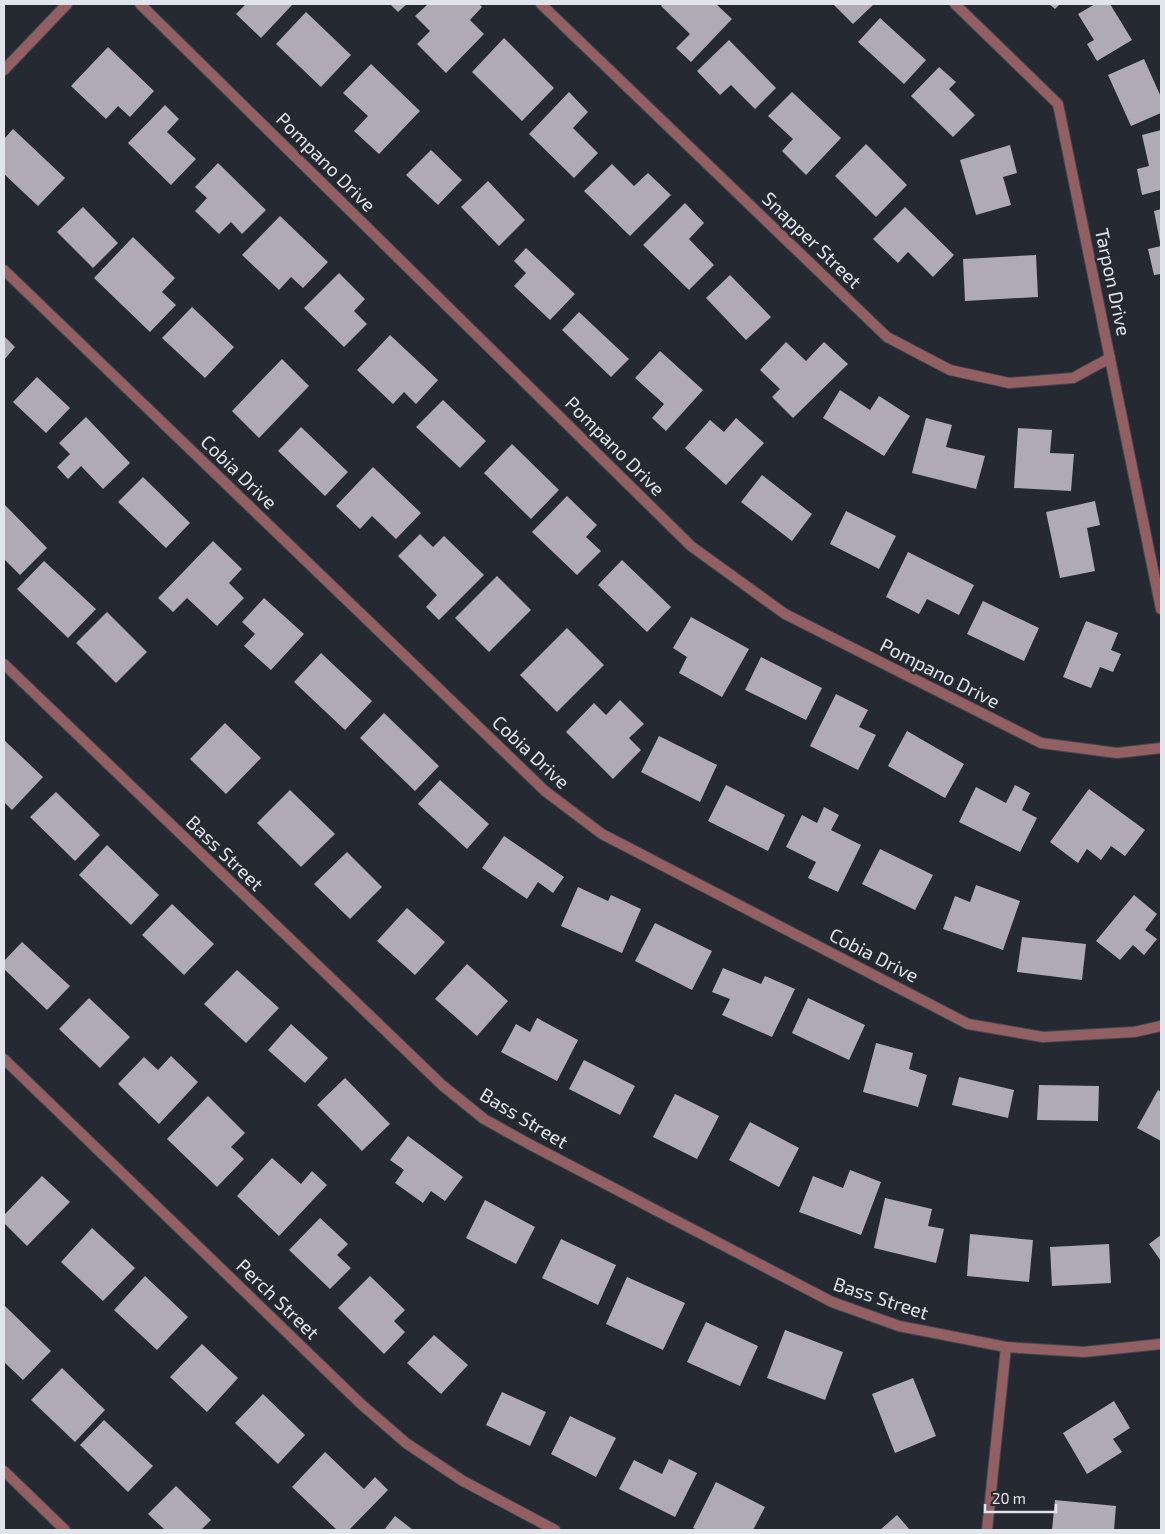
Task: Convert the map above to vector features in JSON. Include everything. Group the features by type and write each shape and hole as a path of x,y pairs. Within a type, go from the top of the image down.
{"street":[{"path":"4,70 67,4"},
{"name":"Pompano Drive","path":"140,4 691,546 777,609 1040,743 1117,752 1161,748"},
{"name":"Snapper Street","path":"541,4 887,337 950,370 1009,383 1073,378 1110,358"},
{"name":"Tarpon Drive","path":"955,4 1058,104 1161,609"},
{"name":"Cobia Drive","path":"4,270 545,791 602,834 968,1024 1043,1036 1134,1032 1161,1026"},
{"name":"Bass Street","path":"4,664 442,1085 484,1119 832,1302 899,1326 1006,1347 1084,1352 1161,1344"},
{"name":"Perch Street","path":"4,1059 361,1404 406,1443 464,1481 555,1530"},
{"path":"987,1530 1006,1347"},
{"path":"4,1471 65,1530"}],"building":[{"path":"246,4 293,4 261,38 236,14"},
{"path":"390,4 407,4 398,12"},
{"path":"428,4 479,4 482,7 470,20 484,34 446,73 417,44 430,31 415,16"},
{"path":"663,4 716,4 732,19 691,62 676,48 690,34 661,6"},
{"path":"833,4 874,4 853,24"},
{"path":"1049,4 1060,4 1055,9"},
{"path":"1095,4 1110,4 1132,40 1097,61 1087,44 1094,40 1078,14"},
{"path":"306,12 351,55 321,87 276,44"},
{"path":"880,18 926,60 904,84 858,42"},
{"path":"504,38 554,88 522,121 472,72"},
{"path":"729,40 776,88 755,109 731,85 720,95 697,71"},
{"path":"108,47 154,91 130,117 118,106 106,119 71,86"},
{"path":"1144,59 1161,97 1161,113 1131,126 1108,75"},
{"path":"371,64 420,111 379,154 354,131 368,116 343,93"},
{"path":"939,67 956,82 949,89 975,115 953,137 911,96"},
{"path":"569,92 588,112 573,128 598,153 574,178 529,134"},
{"path":"792,92 841,138 806,175 782,151 793,139 768,116"},
{"path":"165,105 179,119 167,132 196,159 171,185 128,143"},
{"path":"13,129 65,178 38,206 4,174 4,139"},
{"path":"1161,130 1161,190 1142,195 1137,169 1149,166 1142,135"},
{"path":"866,144 907,185 876,217 835,176"},
{"path":"1010,145 1017,173 1003,177 1011,205 976,215 960,160"},
{"path":"431,150 462,180 438,205 406,175"},
{"path":"218,163 266,210 242,234 231,222 219,234 195,211 207,198 195,187"},
{"path":"612,164 634,186 648,173 671,195 630,236 584,191"},
{"path":"488,181 525,220 499,246 461,207"},
{"path":"685,203 704,223 689,239 714,265 689,290 643,245"},
{"path":"83,207 118,243 93,268 57,232"},
{"path":"905,207 954,255 933,277 908,252 898,263 873,239"},
{"path":"1161,209 1161,242 1160,242 1154,211"},
{"path":"280,216 328,262 303,288 291,277 279,290 242,255"},
{"path":"133,237 175,278 162,292 176,305 150,332 94,278"},
{"path":"1161,246 1161,274 1154,275 1148,249"},
{"path":"526,248 575,294 550,320 514,286 526,273 514,261"},
{"path":"1036,255 1038,297 965,301 963,259"},
{"path":"339,273 365,299 354,311 367,324 344,347 304,308"},
{"path":"730,275 771,317 746,340 706,298"},
{"path":"192,307 234,347 205,378 162,338"},
{"path":"579,312 629,359 611,377 562,330"},
{"path":"390,335 438,380 416,404 404,392 393,404 357,370"},
{"path":"4,336 15,347 4,360"},
{"path":"786,342 806,361 824,342 848,364 793,418 772,397 780,389 760,370"},
{"path":"660,351 703,390 666,431 652,418 664,404 635,378"},
{"path":"282,359 309,386 259,438 232,411"},
{"path":"37,377 70,408 46,433 13,402"},
{"path":"840,390 870,410 879,396 910,416 884,456 823,418"},
{"path":"443,400 486,441 460,468 416,427"},
{"path":"86,417 130,463 103,489 81,466 68,479 57,467 70,454 59,443"},
{"path":"736,418 764,443 726,485 685,448 710,420 724,432"},
{"path":"926,418 952,425 946,447 985,456 976,489 912,473"},
{"path":"301,427 348,472 325,496 278,451"},
{"path":"1018,428 1052,430 1050,453 1074,454 1071,491 1014,488"},
{"path":"512,444 559,490 531,519 484,473"},
{"path":"373,467 421,513 396,539 372,516 360,529 336,506"},
{"path":"762,475 812,514 792,541 741,502"},
{"path":"143,477 190,523 166,548 118,502"},
{"path":"567,496 597,525 586,537 601,551 577,575 532,532"},
{"path":"1095,501 1100,525 1087,528 1095,571 1060,578 1046,512"},
{"path":"4,504 47,548 20,575 4,559"},
{"path":"846,511 896,536 879,569 830,544"},
{"path":"420,534 433,547 444,536 484,575 439,620 426,607 437,595 398,556"},
{"path":"213,541 242,569 229,583 244,598 217,626 187,598 173,612 158,598"},
{"path":"908,552 974,585 959,615 927,599 919,614 886,597"},
{"path":"622,560 671,607 647,632 598,585"},
{"path":"44,561 96,609 68,638 17,589"},
{"path":"497,576 531,610 489,652 455,618"},
{"path":"264,598 304,634 271,670 244,646 255,634 242,622"},
{"path":"983,601 1039,628 1024,661 967,634"},
{"path":"107,612 147,652 116,683 76,643"},
{"path":"691,617 749,649 722,697 679,673 687,657 673,648"},
{"path":"1086,621 1118,633 1111,650 1121,654 1113,672 1100,667 1091,688 1063,677"},
{"path":"567,628 604,665 557,712 520,675"},
{"path":"321,653 372,701 345,730 294,682"},
{"path":"761,657 822,688 806,720 745,690"},
{"path":"836,694 868,710 859,727 876,735 858,770 810,746"},
{"path":"620,700 644,724 629,738 641,750 613,779 566,732 594,703 606,715"},
{"path":"384,713 439,766 415,791 360,738"},
{"path":"225,723 261,758 226,794 190,759"},
{"path":"907,731 964,764 945,798 888,766"},
{"path":"659,736 717,765 700,802 641,772"},
{"path":"4,740 43,777 12,810 4,802"},
{"path":"440,780 489,824 467,849 418,804"},
{"path":"726,785 785,815 768,851 708,821"},
{"path":"1015,785 1030,793 1022,810 1037,818 1020,852 959,822 976,787 1006,803"},
{"path":"1089,789 1145,830 1125,856 1111,846 1101,860 1087,849 1078,863 1050,842"},
{"path":"290,790 335,834 301,867 257,823"},
{"path":"56,792 100,835 75,861 30,817"},
{"path":"824,807 839,815 831,830 861,845 838,892 808,878 816,862 786,847 802,815 817,823"},
{"path":"504,836 564,877 553,893 538,882 527,899 482,868"},
{"path":"107,845 159,895 131,925 79,875"},
{"path":"880,849 933,875 915,910 862,884"},
{"path":"347,852 382,887 350,919 314,884"},
{"path":"976,885 1020,901 1003,950 943,929 955,896 970,902"},
{"path":"578,887 608,901 611,895 641,909 622,953 561,926"},
{"path":"1134,895 1157,914 1145,930 1157,939 1144,955 1133,945 1120,960 1096,941"},
{"path":"172,904 214,944 184,975 142,935"},
{"path":"407,908 445,942 415,975 377,941"},
{"path":"655,923 712,951 692,990 635,961"},
{"path":"1022,937 1086,944 1082,980 1017,972"},
{"path":"22,942 70,986 47,1010 4,969 4,961"},
{"path":"467,964 508,1001 477,1036 435,999"},
{"path":"723,968 761,984 765,976 795,989 772,1037 722,1015 730,999 712,992"},
{"path":"237,970 279,1008 246,1043 204,1004"},
{"path":"89,998 130,1037 100,1068 59,1029"},
{"path":"808,998 865,1025 849,1060 792,1033"},
{"path":"537,1018 578,1040 557,1081 501,1052 516,1024 530,1032"},
{"path":"291,1024 328,1058 305,1083 268,1050"},
{"path":"876,1043 913,1053 909,1069 927,1075 918,1107 863,1092"},
{"path":"171,1056 198,1082 159,1124 118,1084 144,1057 158,1070"},
{"path":"584,1060 635,1086 620,1115 569,1089"},
{"path":"959,1077 1014,1090 1008,1118 952,1105"},
{"path":"345,1078 390,1124 362,1151 317,1105"},
{"path":"1039,1085 1099,1086 1098,1121 1037,1120"},
{"path":"1158,1090 1161,1092 1161,1141 1137,1128"},
{"path":"675,1094 719,1116 697,1159 653,1137"},
{"path":"208,1096 245,1133 231,1147 244,1159 217,1187 167,1139"},
{"path":"750,1122 799,1148 779,1187 729,1160"},
{"path":"408,1136 463,1177 445,1201 431,1191 423,1203 395,1183 404,1170 390,1160"},
{"path":"272,1158 301,1184 312,1171 327,1185 279,1236 237,1196"},
{"path":"850,1170 881,1182 861,1235 799,1212 813,1176 843,1188"},
{"path":"42,1176 70,1202 27,1246 4,1223 4,1215"},
{"path":"885,1198 932,1209 928,1226 944,1229 936,1263 874,1248"},
{"path":"485,1200 535,1227 516,1264 466,1238"},
{"path":"320,1218 348,1244 337,1255 351,1268 330,1289 289,1250"},
{"path":"92,1228 135,1268 103,1301 61,1262"},
{"path":"970,1234 1033,1240 1029,1282 967,1276"},
{"path":"1161,1235 1161,1261 1149,1244"},
{"path":"561,1239 616,1265 598,1305 542,1278"},
{"path":"1109,1244 1111,1283 1052,1286 1050,1247"},
{"path":"145,1276 188,1317 157,1350 114,1310"},
{"path":"370,1276 405,1310 394,1321 405,1332 384,1354 338,1308"},
{"path":"627,1277 685,1303 663,1350 606,1324"},
{"path":"5,1306 51,1351 23,1380 4,1362"},
{"path":"706,1322 758,1346 740,1386 687,1362"},
{"path":"785,1330 843,1352 825,1400 767,1378"},
{"path":"434,1335 468,1365 441,1394 407,1363"},
{"path":"202,1344 238,1378 207,1412 170,1377"},
{"path":"62,1368 105,1410 75,1442 31,1400"},
{"path":"913,1378 936,1436 895,1453 872,1394"},
{"path":"502,1392 546,1412 530,1446 486,1425"},
{"path":"263,1394 305,1435 278,1464 235,1423"},
{"path":"1114,1401 1130,1428 1113,1439 1122,1452 1087,1474 1063,1433"},
{"path":"570,1416 616,1438 596,1477 551,1454"},
{"path":"104,1420 153,1466 128,1492 80,1445"},
{"path":"325,1452 364,1489 375,1477 388,1490 349,1530 337,1530 292,1487"},
{"path":"669,1459 697,1473 675,1517 619,1489 634,1460 662,1474"},
{"path":"716,1482 765,1507 753,1530 698,1530 693,1528"},
{"path":"176,1486 211,1520 201,1530 165,1530 148,1514"},
{"path":"1055,1500 1116,1506 1114,1530 1052,1530"},
{"path":"897,1515 910,1530 880,1530"},
{"path":"395,1516 413,1530 384,1530"}]}
